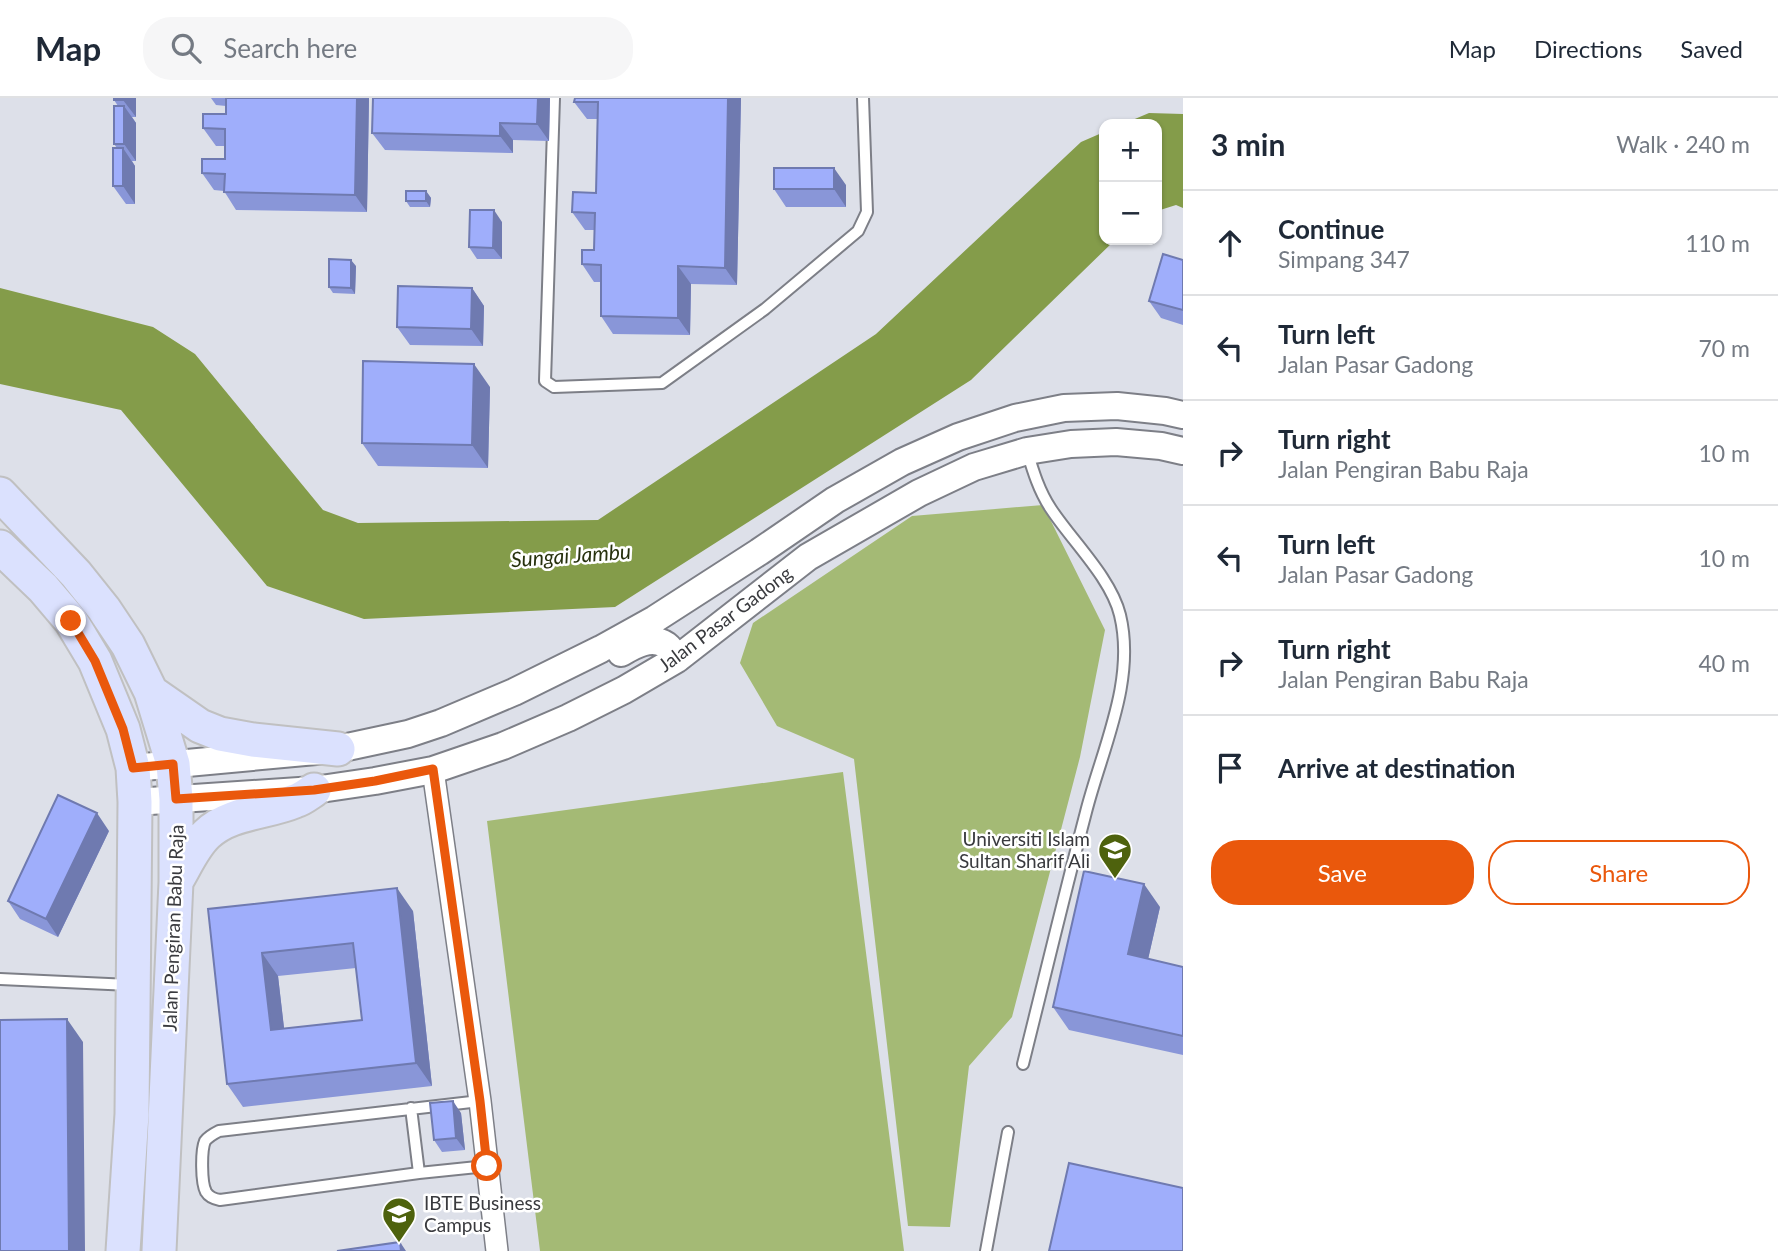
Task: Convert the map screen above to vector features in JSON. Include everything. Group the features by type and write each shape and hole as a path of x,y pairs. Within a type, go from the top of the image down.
{"main road":[{"name":"Jalan Pengiran Babu Raja","path":"0,494 76,574 128,645 151,692 173,764 176,799 176,882 159,1251"},
{"name":"Jalan Pengiran Babu Raja","path":"0,547 43,587 71,621 95,661 123,729 133,768 132,1114 123,1251"},
{"path":"151,692 200,726 220,734 338,749"},
{"path":"176,882 197,845 209,832 224,822 298,801 314,790"}],"street":[{"name":"Jalan Pasar Gadong","path":"133,768 338,749 408,734 441,723 514,692 601,649 654,619 835,500 902,461 958,437 1015,418 1064,408 1117,406 1183,415"},
{"name":"Jalan Pasar Gadong","path":"135,802 314,790 375,781 433,769 503,746 624,690 677,659 808,557 919,493 974,467 1027,451 1071,443 1116,442 1183,451"},
{"path":"441,723 486,716 568,682 637,644 659,642 667,646 677,659"},
{"path":"433,769 480,1101 497,1251"}],"lane":[{"path":"554,98 545,381 554,387 662,383 765,309 858,231 867,212 863,98"},
{"path":"1023,1064 1087,808 1117,705 1124,642 1119,613 1105,583 1051,510 1041,492 1027,451"},
{"path":"0,979 134,985"},
{"path":"480,1101 219,1131 208,1137 202,1150 204,1185 207,1194 220,1200 487,1166"},
{"path":"411,1108 419,1173"},
{"path":"986,1251 1008,1132"}],"shaded area":[{"path":"1043,505 1105,630 1080,757 1012,1017 969,1066 950,1227 908,1226 854,759 777,726 740,663 753,623 912,516"},
{"path":"843,772 904,1251 540,1251 487,821"}],"water":[{"path":"1149,113 1183,114 1183,208 1176,205 1162,209 1162,119 1135,119"},
{"name":"Sungai Jambu","path":"1099,134 1099,245 1110,245 971,380 615,607 364,619 267,586 121,410 0,384 0,288 153,327 195,354 323,510 358,523 598,520 876,334 1081,142"}],"building":[{"path":"226,98 357,98 355,195 224,192 225,174 202,173 202,159 225,159 225,129 203,128 203,114 226,114"},
{"path":"373,98 538,98 537,124 500,123 500,136 372,133"},
{"path":"575,98 728,98 725,268 678,266 678,318 601,316 601,265 582,264 582,250 594,250 595,213 572,212 573,192 596,193 598,102 574,102"},
{"path":"114,106 124,106 124,144 114,144"},
{"path":"113,148 123,148 123,186 113,186"},
{"path":"774,168 834,168 834,189 774,189"},
{"path":"406,191 426,191 426,201 406,201"},
{"path":"470,210 494,210 493,248 469,247"},
{"path":"1163,254 1183,260 1183,310 1149,301"},
{"path":"329,259 351,260 351,288 329,287"},
{"path":"398,286 472,288 471,329 397,327"},
{"path":"363,361 474,364 472,445 362,443"},
{"path":"58,795 97,813 46,919 8,901"},
{"path":"1084,871 1144,884 1128,954 1183,967 1183,1036 1053,1007"},
{"path":"397,888 416,1063 227,1084 208,909","holes":["353,943 362,1020 271,1030 262,953"]},
{"path":"67,1019 69,1251 0,1251 0,1020"},
{"path":"453,1101 456,1138 434,1140 430,1103"},
{"path":"1069,1163 1183,1188 1183,1251 1049,1251"},
{"path":"400,1242 401,1251 337,1251"}],"place":[{"name":"Universiti Islam Sultan Sharif Ali","path":"1115,880"},
{"name":"IBTE Business Campus","path":"399,1244"}],"route":[{"path":"71,621 95,661 123,729 133,768 173,764 176,799 314,790 433,769 487,1166"}]}
